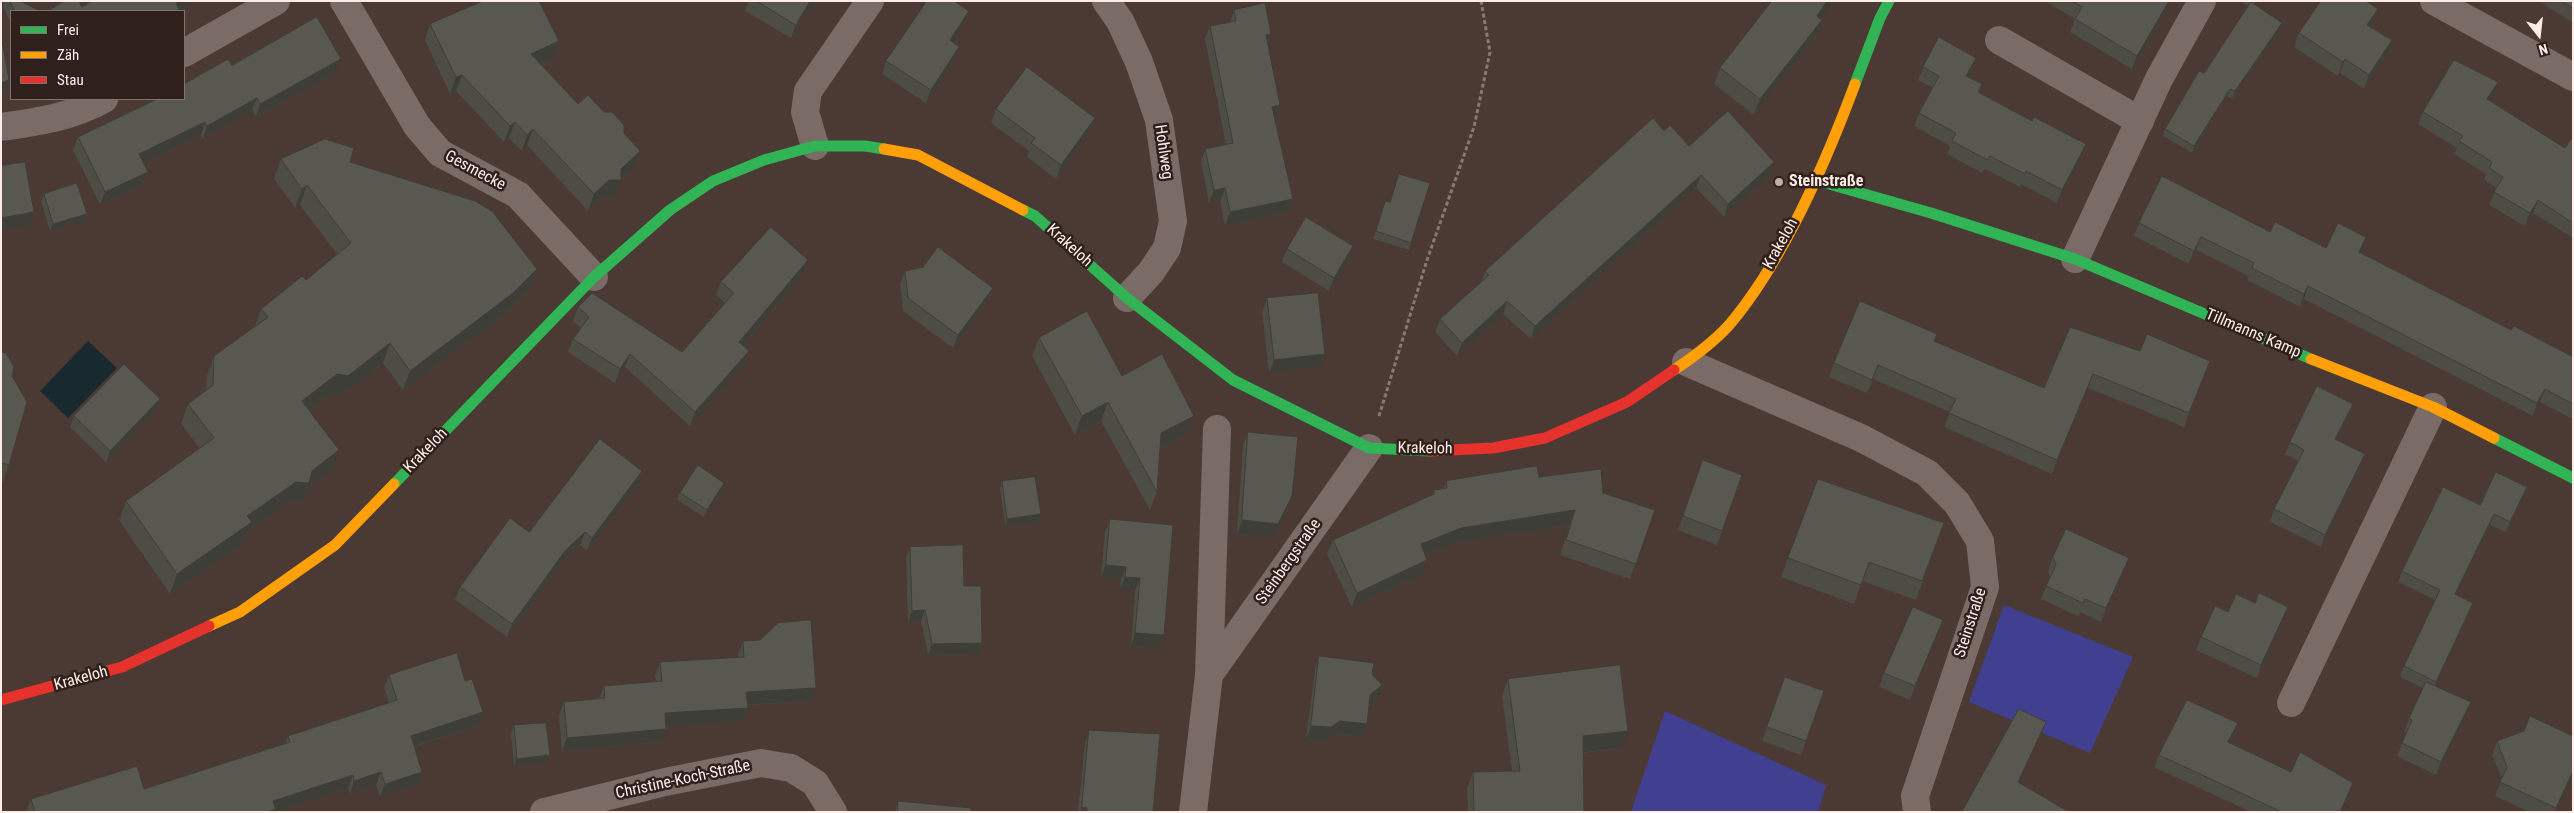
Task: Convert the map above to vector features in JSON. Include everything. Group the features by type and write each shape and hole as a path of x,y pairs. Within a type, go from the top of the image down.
{"street":[{"path":"185,52 276,1"},
{"name":"Gesmecke","path":"344,1 417,126 440,153 518,195 594,276"},
{"path":"815,146 805,112 808,91 870,1"},
{"name":"Hohlweg","path":"1106,1 1120,21 1139,62 1159,120 1173,221 1167,248 1151,272 1127,298"},
{"name":"Krakeloh","path":"1,700 122,668 240,612 335,545 594,276 670,210 714,181 764,160 815,146 865,146 918,155 1036,216 1127,298 1234,380 1369,448 1440,451 1493,448 1545,438 1626,402 1686,362 1729,325 1770,267 1815,180 1844,114 1880,18 1890,1"},
{"path":"2075,259 2140,121 2202,1"},
{"path":"2434,1 2573,77"},
{"path":"1999,40 2140,121"},
{"path":"1,128 66,115 102,100"},
{"name":"Tillmanns Kamp","path":"1815,180 1931,212 2075,259 2433,408 2573,478"},
{"name":"Steinstraße","path":"1686,362 1861,438 1928,473 1957,503 1980,541 1985,588 1915,796 1917,812"},
{"path":"2291,703 2433,408"},
{"name":"Steinbergstraße","path":"1193,812 1209,675 1218,430"},
{"name":"Steinbergstraße","path":"1209,675 1369,448"},
{"name":"Christine-Koch-Straße","path":"544,812 665,782 761,763 791,768 815,783 833,812"}],"path":[{"path":"1369,448 1427,260 1474,126 1490,52 1481,1"}],"shaded area":[{"path":"2004,605 2133,657 2090,753 1969,702"},
{"path":"1665,711 1826,785 1818,812 1631,812"}],"water":[{"path":"88,341 117,368 68,418 40,391"}],"building":[{"path":"10,1 20,1 38,10 14,10"},
{"path":"65,1 79,1 82,7 92,1 180,1 176,3 179,9 178,10 50,10"},
{"path":"483,1 539,1 559,41 531,54 578,104 588,95 604,112 612,112 624,125 624,133 640,151 621,169 621,180 609,180 594,194 533,129 527,135 515,122 510,126 462,75 456,77 430,24"},
{"path":"757,1 810,1 796,25"},
{"path":"927,1 954,1 969,11 950,40 959,47 931,90 886,61"},
{"path":"1772,1 1827,1 1817,16 1822,20 1760,99 1720,68"},
{"path":"2072,1 2169,1 2137,56 2075,19 2082,7"},
{"path":"2321,1 2366,1 2378,9 2367,25 2392,40 2369,75 2345,59 2343,62 2299,33"},
{"path":"2562,1 2573,1 2573,8"},
{"path":"2251,2 2282,23 2235,91 2230,89 2194,146 2165,129 2199,71 2204,73"},
{"path":"1265,3 1271,34 1266,35 1280,105 1272,107 1293,199 1230,212 1225,188 1214,190 1205,149 1233,143 1210,26 1236,21 1234,10"},
{"path":"317,17 341,59 260,104 257,98 207,126 205,122 139,154 148,172 105,192 78,137 155,100 185,100 185,83 228,59 232,65"},
{"path":"1,35 9,80 1,83"},
{"path":"1939,37 1976,58 1966,76 1982,84 1978,92 2032,121 2034,117 2086,144 2062,190 2026,171 2025,174 1990,156 1987,160 1952,141 1956,133 1919,113 1939,76 1923,67"},
{"path":"2454,60 2498,82 2487,99 2565,148 2573,136 2573,223 2538,200 2530,213 2494,192 2503,177 2489,168 2492,162 2459,141 2463,136 2423,112"},
{"path":"1027,67 1095,118 1061,165 1031,143 1035,138 996,109"},
{"path":"1728,111 1774,162 1728,204 1701,175 1535,326 1507,301 1462,343 1440,319 1489,275 1485,271 1653,118 1664,131 1670,125 1689,146"},
{"path":"325,139 354,148 350,162 475,201 492,211 537,269 513,293 410,371 390,343 348,376 337,374 302,401 339,450 312,471 309,483 296,482 247,516 252,522 177,574 126,501 214,438 188,404 213,385 214,356 268,317 261,309 302,276 306,280 351,243 307,185 302,189 281,159"},
{"path":"25,162 34,212 1,218 1,166"},
{"path":"1399,174 1430,183 1411,243 1376,231 1385,201 1390,202"},
{"path":"2162,176 2270,232 2275,222 2326,248 2338,223 2366,237 2359,252 2511,330 2514,326 2573,357 2573,404 2545,389 2537,403 2308,286 2304,294 2252,268 2254,263 2201,237 2194,251 2139,223"},
{"path":"77,183 87,214 53,224 44,194"},
{"path":"1306,217 1353,246 1334,278 1287,249"},
{"path":"771,227 808,260 739,342 749,351 695,412 630,354 620,369 573,339 589,317 578,307 592,293 682,352 734,293 721,282"},
{"path":"938,247 993,288 958,335 908,298 905,271 923,267"},
{"path":"1318,293 1325,354 1274,360 1267,298"},
{"path":"1860,301 1937,334 1934,341 2044,388 2070,327 2140,351 2147,334 2210,361 2189,413 2093,374 2057,460 1949,413 1956,399 1878,365 1872,380 1834,363"},
{"path":"1087,311 1122,376 1162,354 1194,416 1161,433 1157,492 1108,402 1082,416 1039,338"},
{"path":"1,352 6,353 14,367 12,376 27,402 9,465 1,463"},
{"path":"124,364 160,399 110,451 74,416"},
{"path":"2317,386 2353,404 2335,439 2365,454 2325,535 2274,509 2304,450 2290,442"},
{"path":"1248,432 1298,437 1292,496 1278,524 1242,520"},
{"path":"600,439 642,471 592,538 585,532 565,551 512,624 460,587 510,518 529,532"},
{"path":"1703,460 1742,475 1722,531 1683,516"},
{"path":"698,465 724,483 707,510 680,493"},
{"path":"1537,466 1539,477 1601,469 1603,493 1655,510 1636,564 1566,540 1575,510 1461,528 1421,544 1427,560 1357,593 1333,540 1434,494 1434,490 1447,488 1446,481"},
{"path":"2496,472 2527,487 2510,522 2494,514 2455,594 2473,603 2436,682 2404,666 2440,590 2402,571 2443,487 2480,505"},
{"path":"1035,477 1041,514 1007,519 1002,481"},
{"path":"1818,479 1944,523 1922,581 1869,562 1861,585 1788,558"},
{"path":"1110,519 1173,525 1164,635 1135,633 1140,578 1125,577 1126,567 1106,565"},
{"path":"2066,529 2129,558 2106,608 2085,599 2083,603 2046,586 2056,565 2053,557"},
{"path":"963,545 964,586 981,586 982,643 932,644 925,610 912,611 910,547"},
{"path":"2259,593 2288,607 2261,665 2201,637 2215,606 2228,612 2236,594 2255,603"},
{"path":"1913,607 1943,620 1915,686 1884,673"},
{"path":"811,620 816,688 746,692 748,708 665,713 666,729 567,738 564,702 605,698 604,686 662,681 660,662 744,657 743,641 760,640 778,623"},
{"path":"457,653 465,681 472,679 483,712 411,736 422,772 385,784 381,772 354,781 353,775 273,801 276,809 267,812 35,812 31,799 137,766 144,789 290,742 288,736 397,700 389,675"},
{"path":"1319,656 1374,663 1372,674 1382,685 1370,695 1367,724 1340,721 1331,727 1311,726"},
{"path":"1620,665 1628,731 1583,736 1584,812 1474,812 1473,772 1520,771 1508,679"},
{"path":"1785,677 1824,691 1806,741 1767,727"},
{"path":"2426,682 2471,702 2441,762 2402,743 2412,720 2409,719"},
{"path":"2187,700 2238,723 2228,742 2291,772 2300,752 2353,783 2340,812 2282,812 2159,755"},
{"path":"2019,709 2046,722 2018,782 2069,812 1962,812"},
{"path":"2530,716 2573,736 2573,771 2556,808 2500,782 2507,767 2497,741 2524,731"},
{"path":"546,723 550,755 517,759 514,725"},
{"path":"1089,730 1160,734 1153,812 1087,812 1087,808 1082,807"},
{"path":"898,801 971,808 971,812 898,812"}],"traffic: fast":[{"path":"1855,84 1880,18 1889,1"},
{"path":"394,484 594,277 670,210 713,181 764,160 815,146 865,146 884,149"},
{"path":"1815,180 1931,213 2075,259 2311,359"},
{"path":"1023,210 1035,216 1127,298 1233,380 1369,448 1430,451"},
{"path":"2494,438 2573,478"}],"traffic: slow":[{"path":"1674,370 1703,349 1724,330 1750,299 1786,241 1802,209 1831,145 1855,84"},
{"path":"884,149 918,155 1023,210"},
{"path":"2311,359 2433,407 2494,438"},
{"path":"209,626 240,612 335,545 394,484"}],"traffic: jam":[{"path":"1430,451 1493,448 1545,438 1627,402 1674,370"},
{"path":"1,700 122,667 209,626"}],"place":[{"name":"Steinstraße","path":"1779,182"}]}
